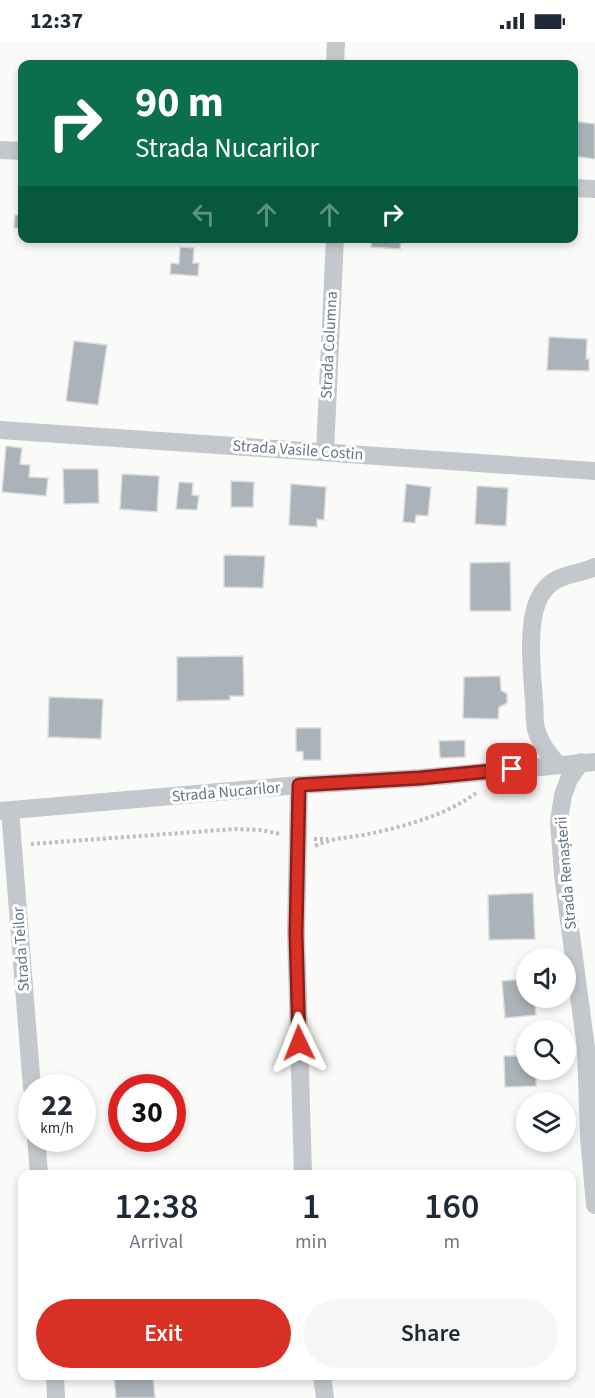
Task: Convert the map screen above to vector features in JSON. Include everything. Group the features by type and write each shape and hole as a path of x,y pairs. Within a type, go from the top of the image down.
{"street":[{"path":"335,60 336,42"},
{"path":"0,150 18,151"},
{"path":"578,188 595,189"},
{"name":"Strada Columna","path":"325,452 335,243"},
{"name":"Strada Vasile Costin","path":"0,430 595,471"},
{"path":"557,764 544,748 536,728 532,678 533,619 537,602 553,581 567,575 583,573 595,567"},
{"name":"Strada Nucarilor","path":"5,811 299,785 420,778 588,762"},
{"name":"Strada Renașterii","path":"588,762 568,779 559,821 563,875 590,1047 589,1137 595,1205"},
{"path":"299,785 296,933 303,1170"},
{"name":"Strada Teilor","path":"5,811 13,846 31,1074"},
{"path":"37,1152 39,1170"},
{"path":"55,1380 56,1398"},
{"path":"323,1380 325,1398"}],"path":[{"path":"298,867 308,849 328,839 364,835 429,817 461,805 484,787"},
{"path":"13,846 234,829 261,830 298,838"}],"building":[{"path":"578,122 595,124 595,159 578,157"},
{"path":"15,215 18,215 18,228 14,228"},
{"path":"371,243 401,243 400,249 371,247"},
{"path":"180,247 194,248 193,263 199,263 198,276 170,274 171,263 179,264"},
{"path":"549,337 587,339 586,359 589,359 589,371 547,370"},
{"path":"74,341 107,345 98,405 66,401"},
{"path":"6,446 22,448 20,464 30,465 29,477 48,478 46,496 2,492"},
{"path":"63,469 98,469 99,503 64,504"},
{"path":"122,474 159,476 157,512 120,509"},
{"path":"231,481 254,482 253,507 231,507"},
{"path":"179,482 193,483 192,495 199,496 197,510 176,509"},
{"path":"291,484 326,487 324,520 317,519 317,527 289,525"},
{"path":"406,484 431,487 428,516 416,515 415,523 403,522"},
{"path":"477,486 508,488 506,526 475,524"},
{"path":"224,555 265,556 263,588 224,587"},
{"path":"510,562 511,611 470,611 470,563"},
{"path":"243,656 244,696 230,696 230,700 177,701 177,657"},
{"path":"500,676 501,690 507,694 507,703 499,707 498,719 463,718 464,677"},
{"path":"49,697 103,699 101,739 48,737"},
{"path":"296,728 321,728 321,760 303,760 303,752 296,751"},
{"path":"465,740 465,757 440,758 439,741"},
{"path":"533,893 535,939 489,940 488,895"},
{"path":"516,980 516,1008 535,1008 536,1015 505,1018 502,981"},
{"path":"504,1056 516,1056 516,1080 536,1080 536,1086 505,1087"},
{"path":"114,1380 153,1380 155,1398 116,1398"}],"route":[{"path":"299,1043 296,933 299,785 420,778 512,769"}]}
